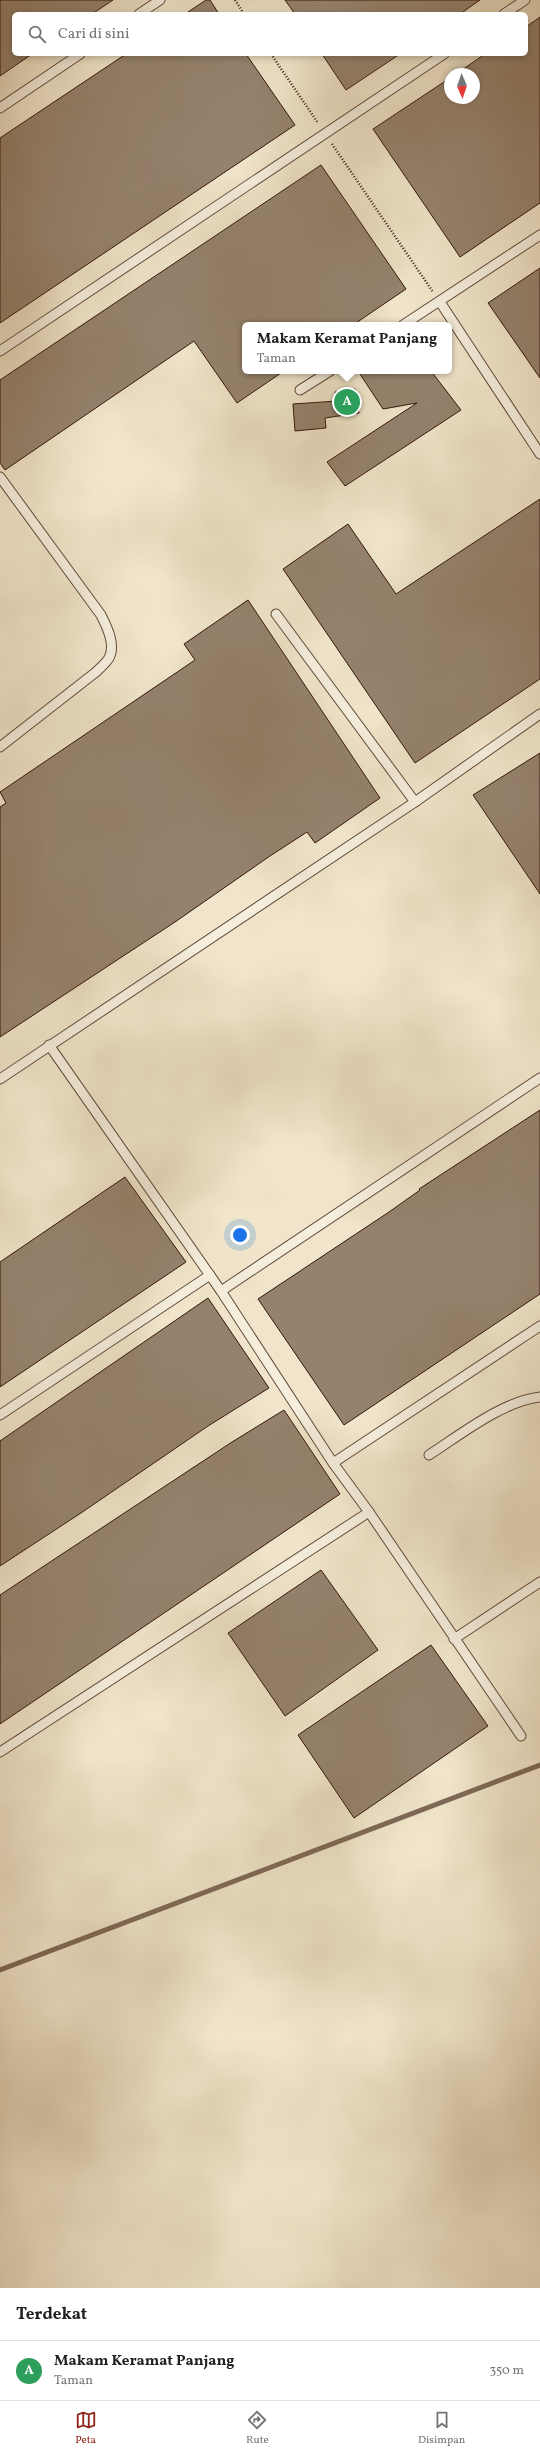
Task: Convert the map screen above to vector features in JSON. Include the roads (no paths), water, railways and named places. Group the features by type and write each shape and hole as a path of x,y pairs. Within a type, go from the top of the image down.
{"lane":[{"path":"143,12 160,0"},
{"path":"507,12 525,0"},
{"path":"0,108 77,56"},
{"path":"0,351 441,56"},
{"path":"408,322 540,235"},
{"path":"440,302 540,454"},
{"path":"300,390 325,374"},
{"path":"0,477 102,616 109,630 110,644 109,657 96,672 0,747"},
{"path":"276,614 415,802"},
{"path":"0,1079 415,802 540,714"},
{"path":"49,1045 221,1291 333,1463 369,1512 521,1736"},
{"path":"221,1291 540,1078"},
{"path":"0,1415 210,1276"},
{"path":"333,1463 540,1326"},
{"path":"429,1455 480,1423 524,1400 540,1397"},
{"path":"0,1752 369,1512"},
{"path":"454,1638 540,1582"}],"waterway":[{"path":"0,1970 540,1765"}],"place":[{"name":"Makam Keramat Panjang","path":"347,402"}]}
